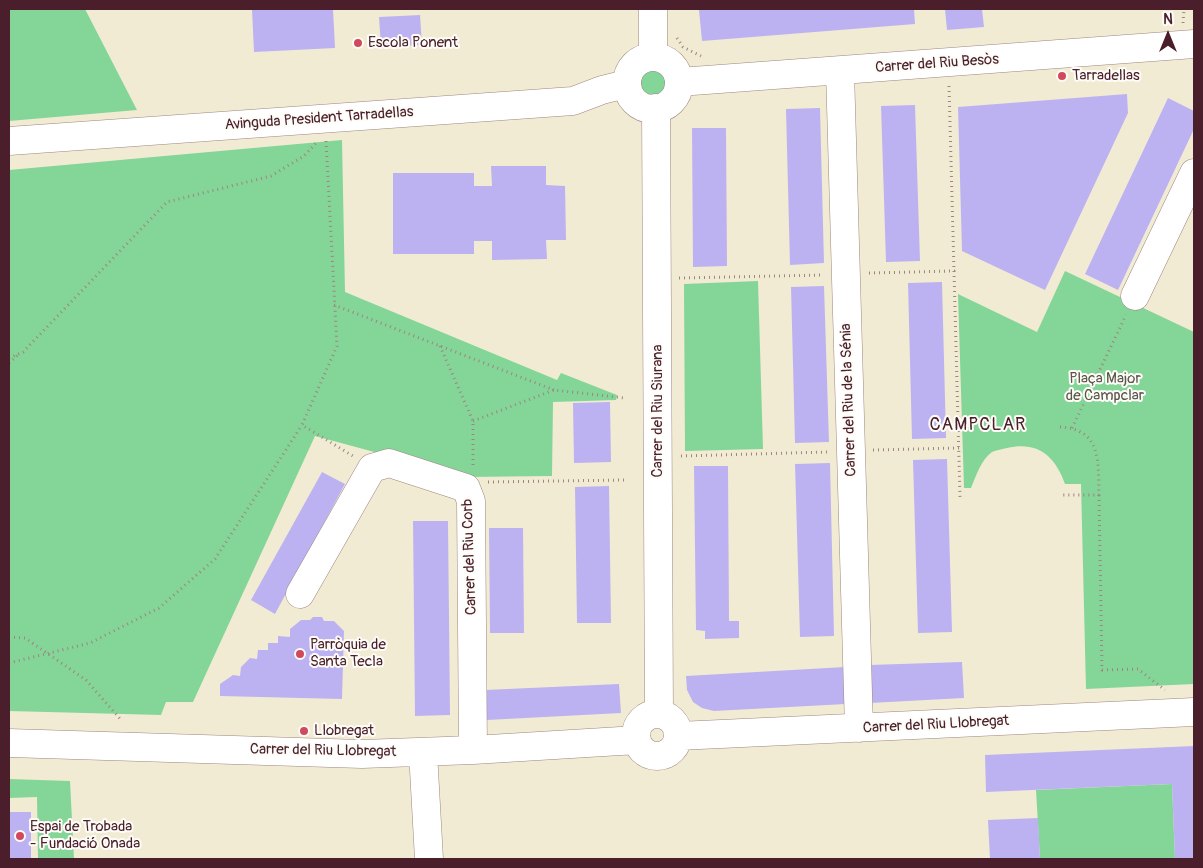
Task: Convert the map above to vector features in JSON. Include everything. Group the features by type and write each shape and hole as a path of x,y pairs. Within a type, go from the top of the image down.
{"street":[{"path":"653,9 653,57"},
{"name":"Carrer del Riu Besòs","path":"679,82 1194,44"},
{"path":"653,57 663,59 671,64 676,71 679,82 675,96 669,102 656,108 645,108 638,104 628,93 626,84 631,67 638,61 653,57"},
{"name":"Carrer del Riu de la Sénia","path":"840,71 859,728"},
{"name":"Avinguda President Tarradellas","path":"9,142 573,101 602,90 626,84"},
{"name":"Carrer del Riu Siurana","path":"656,108 659,714"},
{"path":"1135,296 1194,173"},
{"name":"Carrer del Riu Corb","path":"300,594 372,468 389,463 466,488 471,501 473,750"},
{"name":"Carrer del Riu Llobregat","path":"678,736 1194,712"},
{"path":"659,714 673,721 678,736 676,744 670,751 655,756 647,753 637,740 636,733 641,721 646,717 659,714"},
{"name":"Carrer del Riu Llobregat","path":"9,743 362,754 473,750 637,740"},
{"path":"423,752 429,859"}],"path":[{"path":"1183,15 1184,9"},
{"path":"949,86 960,497"},
{"path":"9,664 90,643 159,608 215,559 302,425 336,346 326,133"},
{"path":"9,363 23,352 167,202 271,176 304,156 320,139"},
{"path":"679,278 954,271"},
{"path":"1072,428 1135,296"},
{"path":"334,305 554,390 625,398"},
{"path":"440,346 472,421 473,473"},
{"path":"9,358 23,352"},
{"path":"472,421 554,390"},
{"path":"302,425 354,457"},
{"path":"1060,427 1072,428 1088,436 1098,455 1102,670 1138,670 1167,691"},
{"path":"680,456 959,448"},
{"path":"482,482 625,480"},
{"path":"1060,496 1099,495"},
{"path":"9,637 25,638 50,653 86,680 122,721"}],"green space":[{"path":"9,9 85,9 137,110 9,121"},
{"path":"653,68 664,72 668,83 664,94 653,98 642,94 638,83 642,72"},
{"path":"342,140 345,292 557,380 561,373 617,395 616,400 553,402 552,476 467,477 315,436 193,702 166,702 161,715 9,711 9,170"},
{"name":"Plaça Major de Campclar","path":"1065,271 1194,332 1194,684 1086,689 1081,484 1065,484 1056,466 1044,453 1036,449 1018,446 997,450 988,455 977,473 971,488 964,488 958,294 1037,332"},
{"path":"758,281 763,449 685,451 684,284"},
{"path":"9,779 70,781 74,859 38,859 37,797 9,798"},
{"path":"1172,784 1175,859 1040,859 1036,790"}],"building":[{"path":"333,9 335,48 254,52 252,10"},
{"path":"914,9 915,24 702,41 699,10"},
{"path":"945,9 982,9 984,27 947,30"},
{"path":"420,15 422,45 381,47 379,17"},
{"path":"1127,94 1128,113 1045,290 962,251 958,107"},
{"path":"1168,98 1194,111 1194,129 1118,290 1085,274"},
{"path":"915,105 920,261 886,262 881,106"},
{"path":"820,108 824,263 790,265 786,109"},
{"path":"692,128 726,128 727,266 693,267"},
{"path":"491,166 546,166 546,185 565,186 566,240 546,240 547,259 492,260 492,241 474,241 474,254 393,254 393,173 474,173 474,186 492,186"},
{"path":"942,282 946,438 912,439 908,283"},
{"path":"824,286 829,442 795,443 791,287"},
{"path":"610,402 611,462 574,463 573,403"},
{"path":"947,459 952,632 918,633 913,460"},
{"path":"830,463 834,636 800,637 795,464"},
{"path":"694,466 728,466 729,621 739,621 739,638 705,639 705,631 696,630"},
{"path":"322,472 345,484 275,614 251,600"},
{"path":"609,486 611,623 577,623 575,487"},
{"path":"413,521 448,521 450,715 415,716"},
{"path":"489,528 523,528 524,633 490,633"},
{"name":"Parròquia de Santa Tecla","path":"313,617 322,617 324,621 334,621 344,631 342,699 220,696 220,684 233,675 240,676 241,667 250,658 257,659 258,650 268,650 268,643 278,643 278,636 290,637 290,629 301,620 310,620"},
{"path":"962,662 964,698 870,703 869,665"},
{"path":"845,667 846,704 714,711 702,708 693,702 687,690 686,676"},
{"path":"619,684 621,713 487,720 485,690"},
{"path":"1194,746 1194,859 1175,859 1172,784 986,792 985,755"},
{"name":"Espai de Trobada - Fundació Onada","path":"9,812 31,812 31,859 9,859"},
{"path":"1038,818 1040,859 990,859 988,820"}],"place":[{"name":"Escola Ponent","path":"358,43"},
{"name":"Tarradellas","path":"1062,76"},
{"name":"Parròquia de Santa Tecla","path":"300,654"},
{"name":"Llobregat","path":"304,731"},
{"name":"Espai de Trobada - Fundació Onada","path":"20,836"}],"district":[{"name":"CAMPCLAR","path":"978,425"}]}
